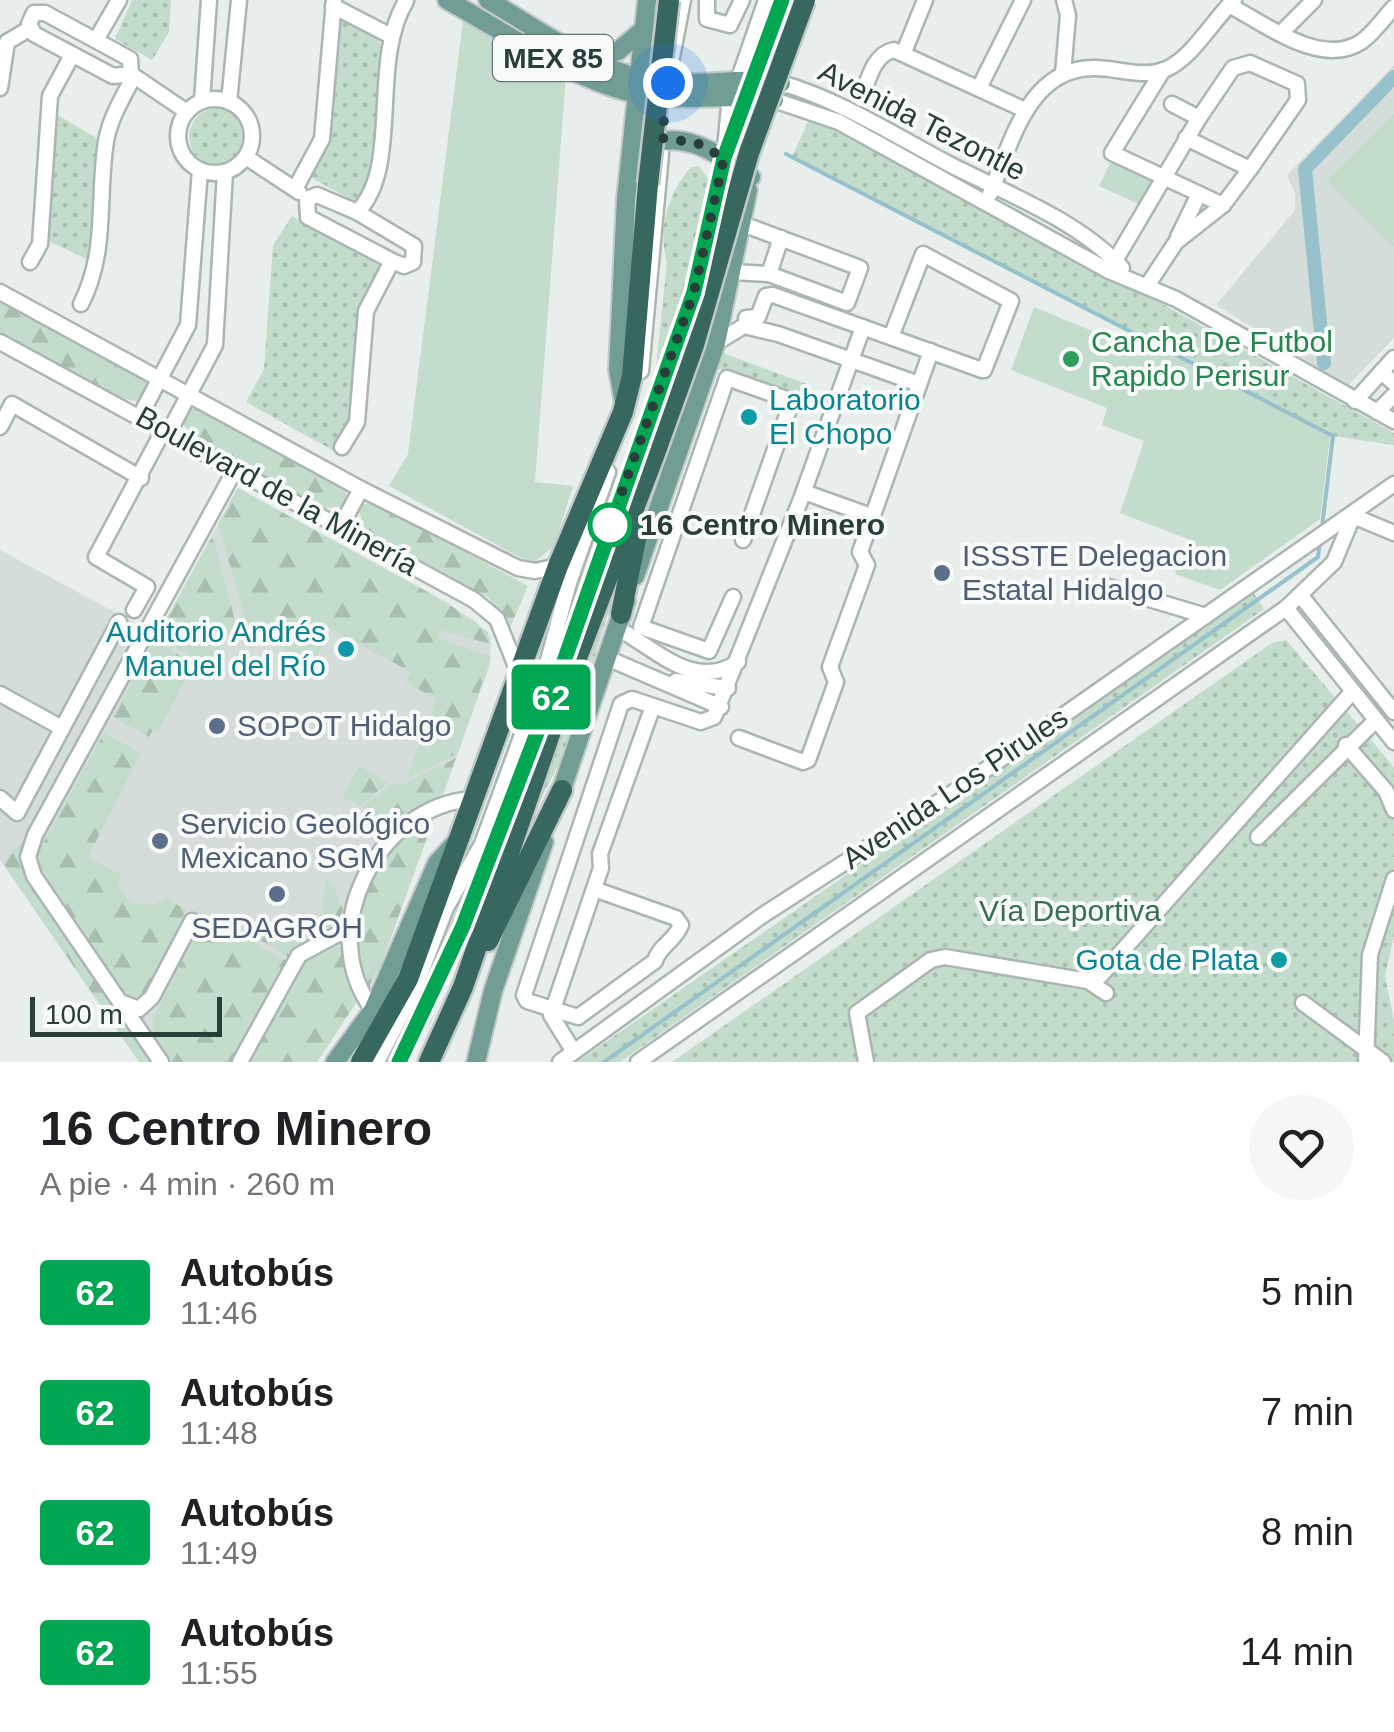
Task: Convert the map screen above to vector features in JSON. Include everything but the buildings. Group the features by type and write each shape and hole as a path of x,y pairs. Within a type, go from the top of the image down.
{"highway":[{"path":"361,1062 408,980 558,566 625,406 676,0"},
{"path":"429,1062 482,940 694,345 749,152 805,0"},
{"path":"628,624 653,459"},
{"path":"482,940 562,790"}],"main road":[{"name":"MEX 85","path":"447,0 584,75 639,86 668,85"},
{"path":"625,406 618,370 632,151 647,0"},
{"path":"476,1062 494,991 562,790 628,624 716,343 751,177 813,0"},
{"name":"MEX 85","path":"496,2 639,86"},
{"path":"589,60 618,51 644,28"},
{"name":"Avenida Tezontle","path":"668,85 778,92"},
{"path":"632,151 662,138 697,143 751,177"},
{"path":"335,1062 373,1010 437,863 462,838"}],"street":[{"path":"96,40 119,0"},
{"path":"202,101 209,0"},
{"path":"229,102 239,0"},
{"path":"357,212 379,173 389,35 406,0"},
{"path":"377,1062 415,988 446,908 482,844 544,675 572,572 634,403 648,325 676,0"},
{"path":"707,0 707,19 730,25 742,0"},
{"path":"398,1062 463,926 557,681 694,292 766,0"},
{"path":"742,87 782,0"},
{"path":"904,52 925,0"},
{"path":"980,86 1024,0"},
{"path":"1063,74 1068,15 1064,0"},
{"path":"1282,32 1314,0"},
{"path":"246,157 301,194 326,196 414,246 412,262 404,266 392,261 308,217 301,194 322,139 334,3 389,35"},
{"path":"986,204 1025,110 1043,86 1063,74 1090,67 1136,73 1163,70 1176,62 1232,3 1317,50 1339,51 1362,41 1394,7"},
{"path":"0,88 4,40 29,29 38,6 130,60 132,75 112,118 106,142 96,275 81,304"},
{"path":"29,29 71,57 113,76 132,75 187,112"},
{"path":"861,100 884,52 904,52 1025,110"},
{"path":"30,262 40,244 50,96 71,57"},
{"path":"1112,266 1186,138 1241,62 1297,84 1300,92 1223,205 1176,242"},
{"path":"1163,70 1112,153 1223,205"},
{"name":"Avenida Tezontle","path":"778,92 822,97 1073,230 1112,266"},
{"name":"Avenida Tezontle","path":"778,92 986,204 1112,266 1394,422"},
{"path":"202,101 229,102 251,125 246,157 225,172 200,170 186,160 178,144 179,127 187,112 202,101"},
{"path":"1172,104 1199,118"},
{"path":"1186,138 1250,169"},
{"path":"140,416 188,325 200,170"},
{"path":"134,610 147,587 96,557 215,345 225,172"},
{"path":"1148,286 1176,242 1199,194"},
{"path":"732,272 768,274 848,303 860,268 740,224"},
{"path":"768,274 781,238"},
{"path":"746,318 758,317 766,296 786,299 931,352 986,369 1012,301 927,254 921,256 891,337"},
{"path":"342,447 357,422 366,311 392,261"},
{"name":"Boulevard de la Minería","path":"0,292 361,488 525,571 558,566"},
{"path":"727,301 746,318 772,327 778,334"},
{"path":"716,343 744,326 778,334 919,384"},
{"path":"594,889 676,918 681,925 676,939 657,953 655,961 578,1017 524,997 620,704 632,699 702,722 721,707 863,327"},
{"name":"Boulevard de la Minería","path":"0,342 167,430 488,610 508,638 518,674"},
{"path":"739,738 808,760 836,682 831,663 866,566 860,552 931,352"},
{"path":"1355,401 1394,358"},
{"path":"1381,372 1394,383"},
{"path":"628,624 727,378 792,401 743,540"},
{"path":"1378,412 1394,395"},
{"path":"0,426 12,404 141,478"},
{"path":"161,1062 29,866 30,846 236,468"},
{"name":"Avenida Los Pirules","path":"560,1062 762,915 948,796 1394,484"},
{"path":"341,526 361,488"},
{"path":"804,492 871,516"},
{"path":"1353,516 1394,533"},
{"name":"Avenida Los Pirules","path":"638,1062 1286,608 1334,562 1353,516"},
{"path":"1109,587 1206,616"},
{"path":"1301,596 1394,712"},
{"path":"628,624 709,651 714,648 733,597"},
{"path":"1286,608 1394,742"},
{"path":"0,798 16,813 120,622"},
{"path":"628,624 672,663 699,672 726,670 738,662"},
{"path":"616,660 647,666 689,685 728,688"},
{"path":"616,660 672,689 721,707"},
{"path":"1088,981 1100,976 1353,691"},
{"path":"0,694 97,720"},
{"path":"574,1052 552,1020 552,1010 594,889 600,854 652,706"},
{"path":"1258,837 1346,745 1376,720"},
{"path":"1346,745 1386,791 1394,810"},
{"path":"43,764 66,777"},
{"path":"35,778 59,791"},
{"path":"373,1010 358,978 352,928 367,869 393,835 437,805 474,799"},
{"path":"1366,1056 1370,956 1394,879"},
{"path":"1152,916 1160,934"},
{"path":"144,1038 144,1019 152,997 192,921"},
{"path":"240,1062 299,955 352,928"},
{"path":"866,1062 856,1013 920,967 945,957 1088,981 1106,993"},
{"path":"118,1000 138,1008 152,997"},
{"path":"1303,1003 1366,1056 1383,1062"}],"shaded area":[{"path":"1394,65 1394,338 1341,393 1330,375 1216,305 1295,210 1295,193 1287,175"},
{"path":"238,488 474,620 491,639 490,665 382,962 317,1062 139,1062 0,860 0,550 157,635"}],"green space":[{"path":"132,0 171,0 169,32 152,60 115,39"},
{"path":"464,13 566,75 535,482 573,486 554,546 532,564 389,486 408,454"},
{"path":"344,17 375,35 384,49 376,168 357,203 310,177 328,141 338,20"},
{"path":"218,108 239,116 247,137 239,158 218,166 197,158 189,137 197,116"},
{"path":"51,111 103,142 96,263 41,238"},
{"path":"1394,114 1394,247 1327,181"},
{"path":"808,122 837,123 1394,433 1394,445 1333,436 792,157"},
{"path":"1112,159 1156,179 1143,206 1099,186"},
{"path":"699,166 709,180 700,251 653,396 667,262 664,224 677,188 691,167"},
{"path":"292,216 391,272 367,319 361,422 343,456 246,402 264,369 273,245"},
{"path":"0,297 148,378 140,402 120,398 0,333"},
{"path":"1034,307 1131,347 1136,337 1330,436 1320,519 1220,590 1175,574 1188,539 1120,513 1144,441 1102,425 1107,408 1011,370"},
{"path":"723,353 807,384 801,399 718,369"},
{"path":"198,408 343,486 347,495 343,507 322,508 193,438 182,422 189,409"},
{"path":"238,488 446,602 488,632 490,644 441,630 438,638 491,657 458,753 407,778 436,699 406,683 411,672 327,627 326,641 312,665 249,632 218,524"},
{"path":"376,503 528,586 510,628 489,598 365,529 358,509 362,504"},
{"path":"213,535 235,621 210,667 157,637"},
{"path":"1253,592 1264,609 620,1062 577,1062"},
{"path":"613,598 565,752 530,820"},
{"name":"Vía Deportiva","path":"1286,640 1394,767 1394,936 1385,976 1394,1021 1394,1062 672,1062 1272,643"},
{"path":"154,641 209,671 205,677 192,667 158,732 153,730 149,737 113,717"},
{"path":"104,733 141,753 88,857 120,874 119,887 131,903 153,905 166,898 186,910 147,991 135,997 122,991 36,866 41,847"},
{"path":"456,758 444,792 391,825 362,808 391,784 402,785"},
{"path":"359,766 388,782 360,806 342,797"},
{"path":"436,812 382,962 367,991 358,934 366,888 392,849"},
{"path":"24,840 20,865 155,1062 139,1062 3,863"},
{"path":"326,880 333,884 343,910 335,929 317,938"},
{"path":"296,915 307,921 307,944 291,958 261,941 272,922 287,930"},
{"path":"211,919 287,961 234,1062 167,1062 153,1042 153,1018 203,920"},
{"path":"327,944 342,948 356,1003 317,1062 246,1062 297,967"}],"waterway":[{"path":"1324,363 1305,169 1394,77"},
{"path":"786,154 1333,436 1322,527"},
{"path":"604,1062 1318,557 1320,541"}],"bus line":[{"name":"62","path":"399,1062 463,926 557,681 694,292 724,158 782,0"}],"place":[{"name":"Cancha De Futbol Rapido Perisur","path":"1071,359"},
{"name":"Laboratorio El Chopo","path":"749,417"},
{"name":"16 Centro Minero","path":"610,525"},
{"name":"ISSSTE Delegacion Estatal Hidalgo","path":"942,573"},
{"name":"Auditorio Andrés Manuel del Río","path":"346,649"},
{"name":"SOPOT Hidalgo","path":"217,726"},
{"name":"Servicio Geológico Mexicano SGM","path":"160,841"},
{"name":"SEDAGROH","path":"277,894"},
{"name":"Gota de Plata","path":"1279,960"}],"route":[{"path":"610,525 694,292 724,158 697,143 662,138 668,83"}]}
